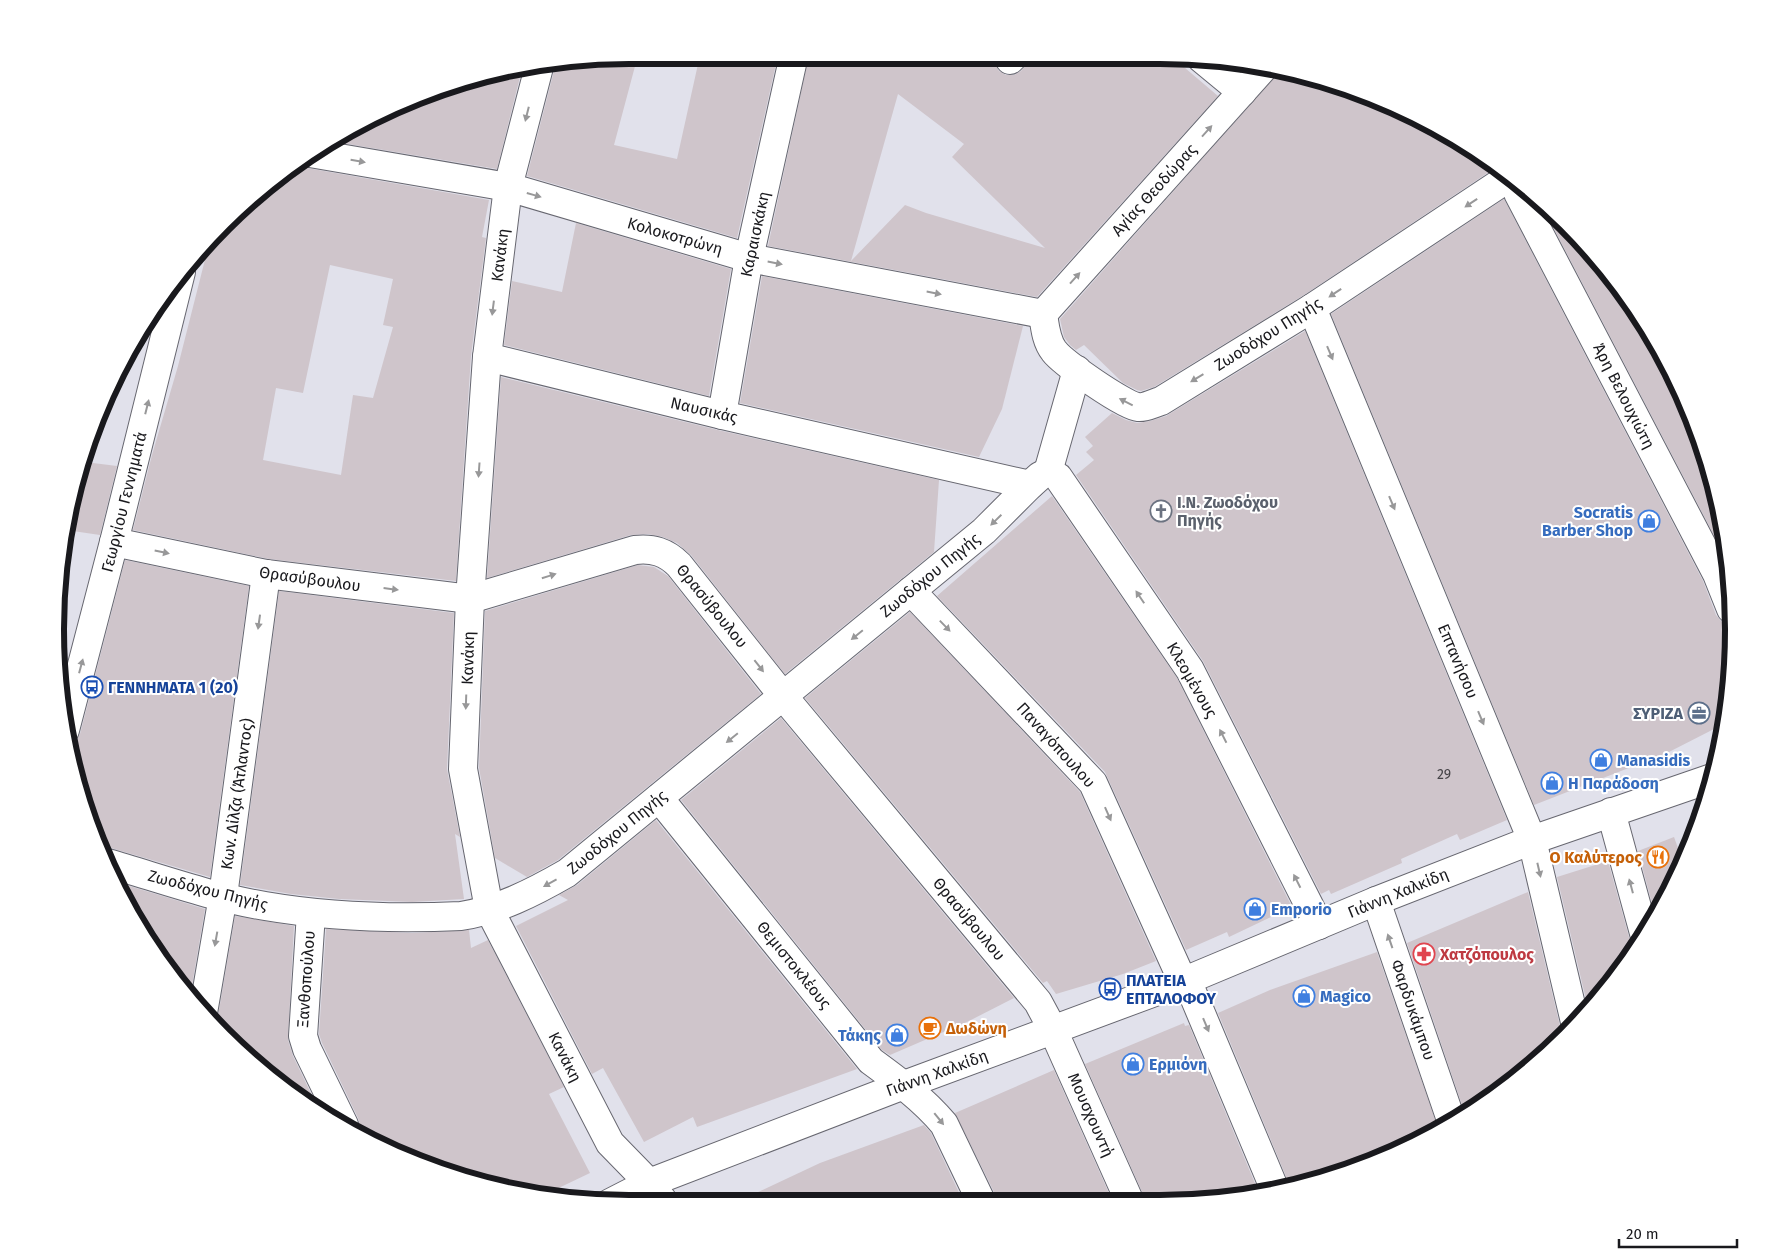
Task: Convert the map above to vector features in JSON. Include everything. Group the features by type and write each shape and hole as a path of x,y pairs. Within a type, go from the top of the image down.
{"street":[{"name":"Καραισκάκη","path":"722,415 749,258 792,64"},
{"path":"1211,67 1242,92"},
{"name":"Κανάκη","path":"538,72 508,187 487,357 470,599 463,770 489,908 610,1143 656,1192"},
{"name":"Αγίας Θεοδώρας","path":"1043,314 1259,73"},
{"name":"Κολοκοτρώνη","path":"323,154 508,187 749,258 1043,314"},
{"name":"Ζωοδόχου Πηγής","path":"1043,314 1047,337 1054,351 1077,370 1129,404 1139,407 1150,405 1161,401 1312,308 1504,181"},
{"name":"Άρη Βελουχιώτη","path":"1518,192 1717,574 1724,591"},
{"name":"Γεωργίου Γεννηματά","path":"70,708 114,542 176,292"},
{"name":"Επτανήσου","path":"1312,308 1532,840 1573,1015"},
{"name":"Ναυσικάς","path":"487,357 722,415 921,460 1039,478"},
{"path":"1039,478 1077,370"},
{"name":"Κλεομένους","path":"1039,478 1058,476 1190,670 1319,925"},
{"name":"Ζωοδόχου Πηγής","path":"116,865 263,906 311,913 376,917 468,915 538,890 567,874 984,531 1039,478"},
{"name":"Θρασύβουλου","path":"114,542 266,574 470,599 635,550 659,551 670,556 783,696 1038,1002 1053,1030"},
{"name":"Κων. Δίλζα (Άτλαντος)","path":"205,1004 223,896 266,574"},
{"name":"Παναγόπουλου","path":"911,591 1094,783 1185,981 1272,1184"},
{"name":"Γιάννη Χαλκίδη","path":"643,1195 656,1192 904,1085 1185,981 1376,901 1532,840 1705,781"},
{"name":"Θεμιστοκλέους","path":"659,798 871,1061 904,1085 936,1114 944,1124 978,1195"},
{"path":"1611,812 1642,924"},
{"name":"Φαρδυκάμπου","path":"1376,901 1449,1115"},
{"name":"Ξανθοπούλου","path":"311,913 303,1036 307,1049 339,1114"},
{"name":"Μουσχουντή","path":"1053,1030 1127,1195"}],"building":[{"path":"636,64 614,145 677,159 698,64 776,64 737,238 527,176 556,69 592,65"},
{"path":"807,64 995,64 999,71 1006,75 1014,75 1021,71 1027,64 1181,65 1218,96 1037,297 768,246","holes":["898,94 964,144 952,157 1045,248 905,205 851,261"]},
{"path":"521,75 497,169 342,143 379,122 413,107 483,83"},
{"path":"1276,76 1341,94 1410,122 1474,159 1490,171 1304,295 1154,387 1141,391 1137,390 1123,383 1084,345 1076,350 1064,337 1060,319"},
{"path":"305,167 489,200 482,237 486,238 471,356 456,581 269,559 133,530 152,455 178,366 207,253 256,204","holes":["330,265 393,279 383,325 393,327 373,398 353,395 341,475 263,460 276,388 303,393"]},
{"path":"1504,199 1703,581 1716,615 1725,623 1724,667 1720,703 1714,729 1667,753 1534,805 1331,314"},
{"path":"1548,218 1585,256 1608,285 1630,315 1667,379 1682,413 1706,483 1718,543"},
{"path":"576,223 731,269 709,396 504,345 512,281 562,292"},
{"path":"762,276 1023,326 1002,409 979,457 740,403"},
{"path":"1305,331 1507,820 1460,840 1457,834 1401,859 1402,863 1331,894 1329,890 1321,894 1203,661 1076,475 1094,460 1086,452 1093,446 1085,437 1112,413 1137,423 1166,416"},
{"path":"501,377 718,430 939,480 934,552 785,674 691,555 677,543 663,537 648,534 631,535 487,578"},
{"path":"89,463 117,466 100,535 73,531"},
{"path":"1052,496 1177,678 1292,907 1229,937 1227,932 1186,950 1105,772 937,596"},
{"path":"125,560 249,586 210,877 108,848 83,776 76,743 80,734"},
{"path":"638,565 654,567 668,576 761,694 558,860 527,877 495,858 479,768 485,611"},
{"path":"279,591 454,613 447,769 460,837 455,834 464,899 412,902 339,899 291,894 240,885"},
{"path":"910,612 1080,792 1156,961 1123,974 1056,994 1047,981 1043,983 805,698"},
{"path":"781,718 1014,998 969,1021 890,1055 882,1050 681,800"},
{"path":"656,820 857,1069 697,1127 693,1117 644,1142 603,1068 592,1074 516,926 568,900 559,895 577,885"},
{"path":"1674,837 1679,852 1653,906 1638,851"},
{"path":"1608,861 1629,937 1632,941 1586,1001 1557,877"},
{"path":"125,885 205,909 192,987 159,944"},
{"path":"1528,892 1562,1028 1533,1055 1504,1078 1463,1107 1407,943"},
{"path":"235,916 294,926 288,1040 293,1056 314,1099 256,1055 229,1030 218,1016"},
{"path":"326,929 412,933 469,930 471,948 488,940 564,1087 549,1094 590,1173 555,1190 519,1184 483,1176 448,1165 379,1137 360,1126 358,1118 319,1034"},
{"path":"1377,952 1436,1122 1410,1137 1376,1152 1341,1165 1288,1180 1218,1013 1270,990"},
{"path":"1184,1023 1185,1026 1189,1025 1256,1186 1197,1194 1143,1195 1085,1064"},
{"path":"1054,1070 1110,1195 995,1195 955,1113"},
{"path":"924,1125 931,1133 960,1195 752,1195 820,1163"}],"place":[{"name":"Ι.Ν. Ζωοδόχου Πηγής","path":"1161,511"},
{"name":"Socratis Barber Shop","path":"1649,521"},
{"name":"ΓΕΝΝΗΜΑΤΑ 1 (20)","path":"92,687"},
{"name":"ΣΥΡΙΖΑ","path":"1699,713"},
{"name":"Manasidis","path":"1601,760"},
{"name":"Η Παράδοση","path":"1552,783"},
{"name":"Ο Καλύτερος","path":"1658,857"},
{"name":"Emporio","path":"1255,909"},
{"name":"Χατζόπουλος","path":"1424,954"},
{"name":"ΠΛΑΤΕΙΑ ΕΠΤΑΛΟΦΟΥ","path":"1110,989"},
{"name":"Magico","path":"1304,996"},
{"name":"Δωδώνη","path":"930,1028"},
{"name":"Τάκης","path":"897,1035"},
{"name":"Ερμιόνη","path":"1133,1064"}]}
